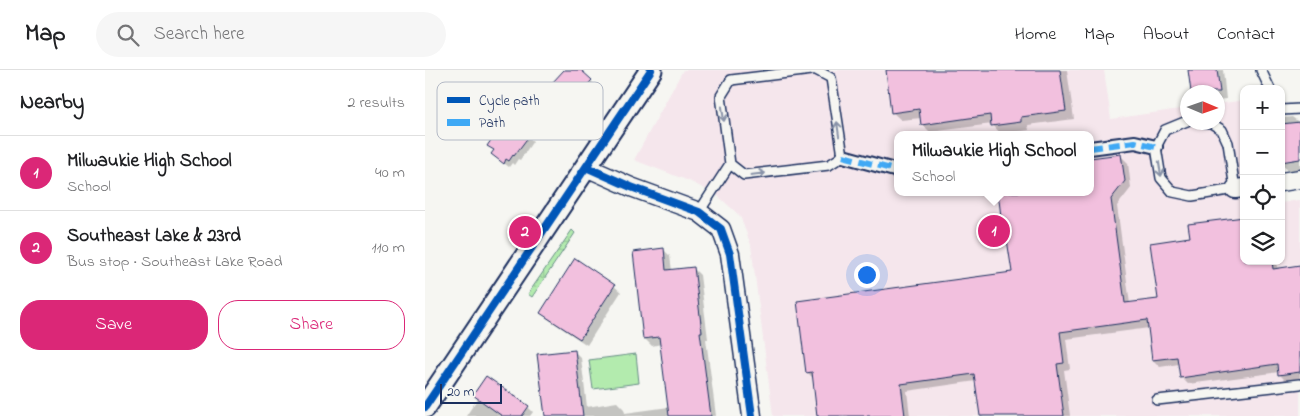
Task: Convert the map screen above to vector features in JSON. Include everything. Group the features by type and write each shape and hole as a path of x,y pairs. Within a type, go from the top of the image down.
{"street":[{"path":"425,407 651,70"},
{"path":"1094,147 1135,142 1156,147"},
{"path":"843,156 894,170"},
{"path":"586,167 631,187 699,212 721,229 729,254 751,416"},
{"path":"1285,182 1300,180"}],"lane":[{"path":"699,212 730,164 721,96 731,80 811,70"},
{"path":"730,164 744,175 829,165 843,156 831,78 815,70"},
{"path":"1261,70 1268,85"},
{"path":"1285,110 1300,109"},
{"path":"1180,124 1165,130 1156,147 1161,178 1173,192 1192,196 1239,189 1228,144 1222,130"},
{"path":"1157,400 1300,384"}],"shaded area":[{"path":"683,70 1104,70 1111,119 1180,109 1180,130 1225,130 1225,103 1240,101 1240,265 1285,265 1285,202 1300,200 1300,416 773,416 751,245 740,216 717,195 689,181 634,160"}],"green space":[{"path":"572,230 575,233 532,297 528,294"},
{"path":"636,354 639,383 593,389 589,360"}],"building":[{"path":"564,70 581,70 592,80 590,82 553,82"},
{"path":"886,70 1060,70 1066,111 1021,117 1021,122 991,126 990,115 921,125 919,109 891,113"},
{"path":"1188,70 1217,70 1219,85 1190,85"},
{"path":"1300,122 1300,159 1285,161 1285,124"},
{"path":"491,140 526,140 514,156 509,161 506,159 504,164 491,154 494,150 487,146"},
{"path":"1121,154 1125,181 1111,199 1125,303 1158,299 1150,243 1190,237 1188,224 1240,218 1240,265 1272,265 1273,269 1300,265 1300,372 1278,375 1277,364 1180,378 1177,357 1152,360 1147,320 1060,332 1064,363 1057,364 1064,416 980,416 974,374 901,384 905,416 817,416 812,372 806,373 797,301 1012,272 1006,233 1003,233 998,196 1094,196 1094,157"},
{"path":"664,248 666,270 694,267 711,416 669,416 659,337 643,339 633,252"},
{"path":"575,258 615,285 580,339 540,313"},
{"path":"575,350 583,416 545,416 537,354"},
{"path":"486,376 529,406 522,416 502,416 473,395"}],"marked path":[{"path":"1094,147 1135,142 1156,147"},
{"path":"843,156 894,170"}],"cycle path":[{"path":"425,407 651,70"},
{"path":"586,167 631,187 699,212 721,229 730,254 752,416"}],"place":[{"name":"Milwaukie High School","path":"994,231"},
{"name":"Southeast Lake & 23rd","path":"525,232"}]}
